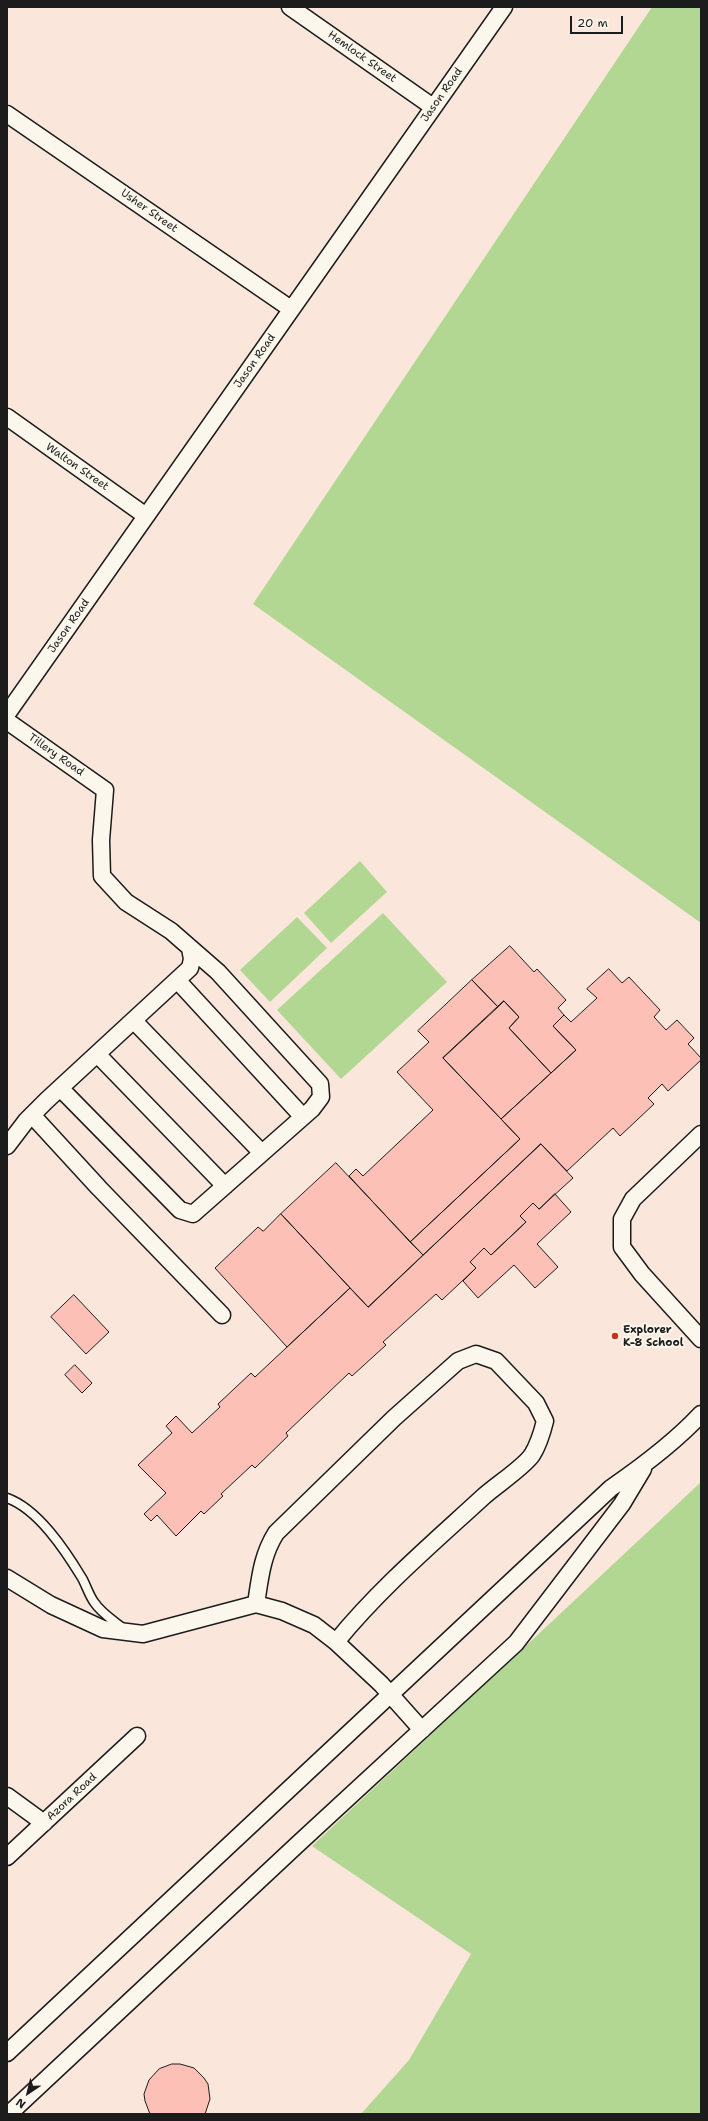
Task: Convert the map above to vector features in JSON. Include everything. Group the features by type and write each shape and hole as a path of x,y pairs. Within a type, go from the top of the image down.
{"street":[{"name":"Hemlock Street","path":"290,7 433,107"},
{"name":"Jason Road","path":"7,714 504,7"},
{"name":"Usher Street","path":"7,114 291,309"},
{"name":"Walton Street","path":"7,417 146,516"},
{"name":"Tillery Road","path":"7,721 105,790 101,840 102,876 126,902 171,932 190,948"},
{"path":"7,1146 32,1115 190,968 192,959 190,948"},
{"path":"61,1089 180,1210 193,1214 303,1117 321,1097 320,1084 218,972 190,948"},
{"path":"177,980 303,1117"},
{"path":"134,1021 262,1153"},
{"path":"98,1055 225,1186"},
{"path":"32,1115 99,1188 222,1315"},
{"path":"701,1134 633,1199 622,1219 622,1247 642,1274 701,1339"},
{"path":"256,1604 267,1546 276,1532 394,1418 458,1361 476,1354 496,1361 536,1403 545,1421 541,1438 531,1456 485,1495 402,1572 356,1617 336,1642"},
{"path":"7,2053 392,1695 611,1488 646,1464 686,1431 701,1414"},
{"path":"9,2114 516,1643 622,1504 646,1464"},
{"path":"7,1578 51,1605 103,1629 143,1634 256,1604 282,1611 314,1625 336,1642 392,1695 422,1730"},
{"name":"Azora Road","path":"7,1857 137,1736"},
{"path":"7,1796 44,1823"}],"lane":[{"path":"7,1498 18,1502 37,1519 60,1545 82,1579 94,1603 111,1620 130,1632"}],"green space":[{"path":"652,7 701,7 701,923 253,604"},
{"path":"360,861 387,892 331,943 304,913"},
{"path":"383,913 447,982 341,1079 277,1010"},
{"path":"297,917 327,948 270,1002 240,970"},
{"path":"701,1482 701,2114 361,2114 409,2060 471,1954 312,1846"}],"building":[{"path":"510,946 534,972 537,969 566,1000 558,1008 564,1015 553,1026 576,1050 551,1073 509,1028 519,1017 504,1001 498,1007 472,980"},
{"path":"609,969 622,983 629,977 660,1010 654,1017 666,1030 677,1020 694,1038 688,1044 701,1058 701,1060 668,1091 662,1084 648,1098 654,1104 620,1136 613,1128 567,1171 541,1144 423,1255 410,1242 520,1139 501,1119 576,1050 553,1026 564,1015 571,1022 597,998 587,989"},
{"path":"472,980 498,1007 443,1058 520,1139 410,1242 349,1176 356,1169 363,1176 433,1110 397,1072 429,1042 418,1031"},
{"path":"504,1001 519,1017 509,1028 551,1073 501,1119 443,1058"},
{"path":"541,1144 573,1178 539,1209 533,1203 520,1216 526,1222 491,1255 484,1248 470,1262 476,1268 442,1300 436,1294 383,1342 386,1345 352,1376 349,1373 286,1433 288,1436 255,1468 252,1465 221,1494 223,1496 204,1514 201,1511 176,1536 157,1515 151,1521 144,1514 166,1493 138,1465 172,1433 166,1426 176,1416 192,1433 220,1407 218,1404 251,1373 255,1377 350,1288 368,1307"},
{"path":"336,1163 423,1255 368,1307 281,1214"},
{"path":"555,1194 571,1212 537,1244 558,1267 535,1288 514,1265 478,1298 463,1281 476,1268 470,1262 484,1248 491,1255 526,1222 520,1216 533,1203 539,1209"},
{"path":"281,1214 350,1288 287,1347 215,1268 258,1227 263,1231"},
{"path":"74,1295 109,1332 86,1354 51,1317"},
{"path":"75,1365 92,1383 82,1393 65,1375"},
{"path":"172,2064 180,2064 194,2068 208,2084 210,2099 205,2114 150,2114 144,2094 149,2080 159,2069"}],"place":[{"name":"Explorer K-8 School","path":"615,1336"}]}
